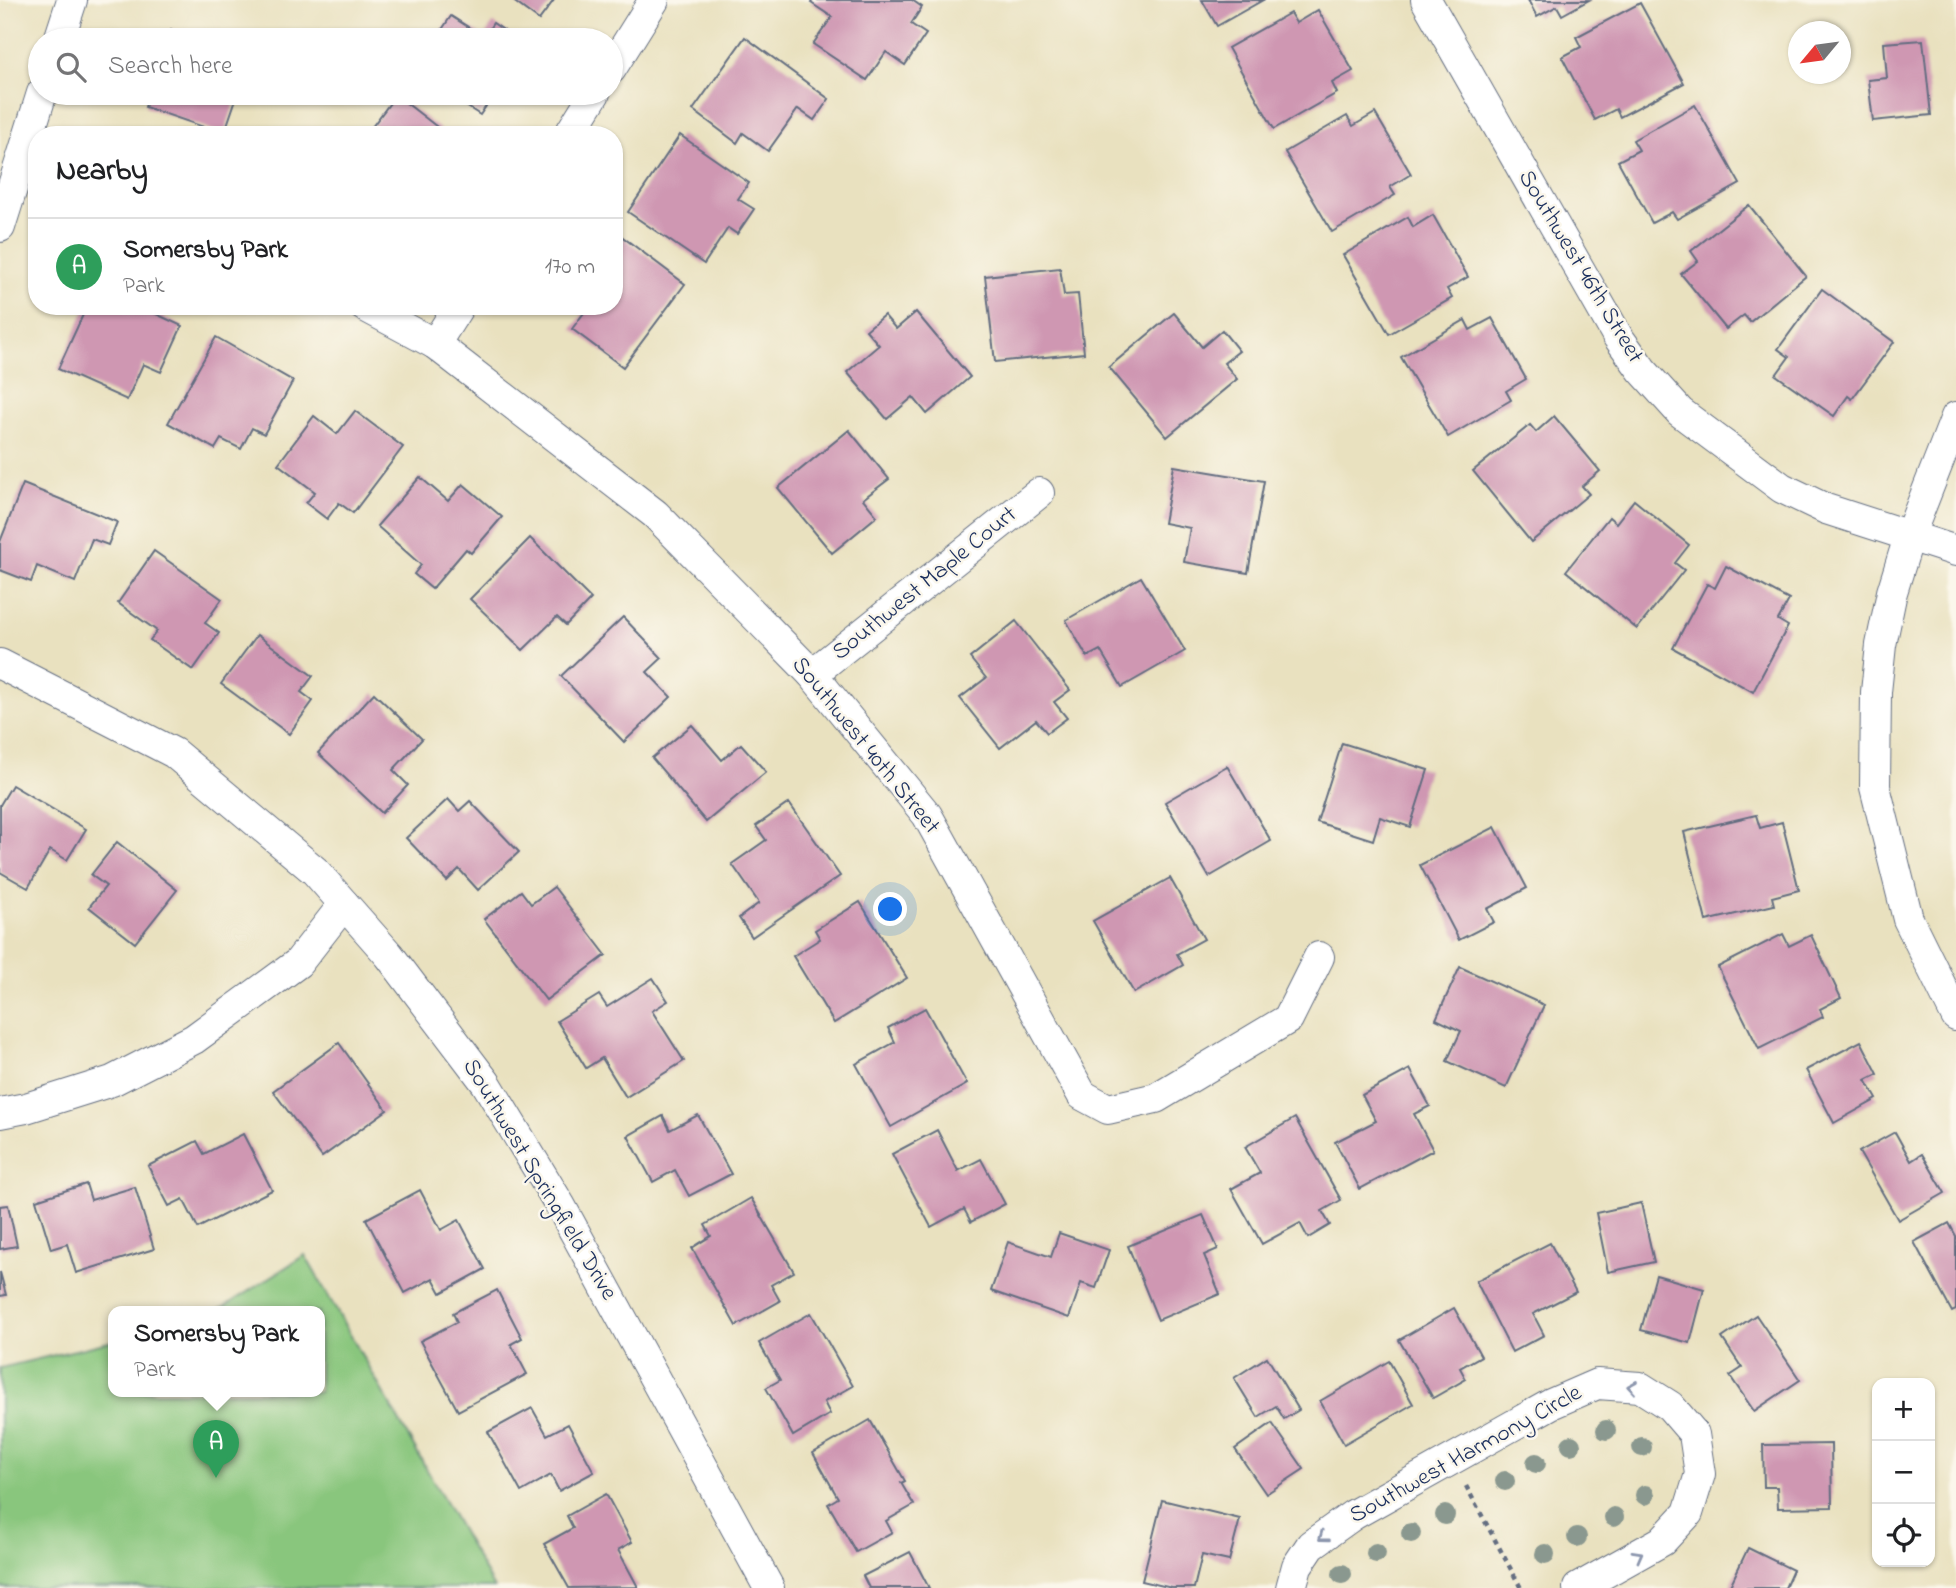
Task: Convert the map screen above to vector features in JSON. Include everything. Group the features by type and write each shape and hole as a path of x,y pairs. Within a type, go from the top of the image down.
{"street":[{"path":"63,28 72,0"},
{"path":"623,50 654,0"},
{"name":"Southwest 46th Street","path":"1426,0 1618,337 1642,370 1680,412 1782,488 1826,509 1956,551"},
{"path":"30,126 38,105"},
{"path":"575,126 588,105"},
{"path":"0,228 28,133"},
{"name":"Southwest 40th Street","path":"382,315 435,344 655,514 812,674 927,815 1082,1095 1108,1109 1156,1098 1288,1019 1320,957"},
{"path":"435,344 453,315"},
{"path":"1956,417 1909,537 1892,592 1881,645 1876,692 1875,787 1908,919 1956,1016"},
{"name":"Southwest Maple Court","path":"812,674 1039,493"},
{"name":"Southwest Springfield Drive","path":"0,664 174,752 315,871 389,956 486,1083 559,1205 769,1588"},
{"path":"0,1113 26,1108 112,1081 194,1039 298,963 344,904"},
{"name":"Southwest Harmony Circle","path":"1292,1588 1297,1566 1311,1545 1353,1515 1551,1404 1597,1384 1640,1387 1670,1406 1693,1434 1700,1474 1688,1513 1662,1541 1578,1588"}],"path":[{"path":"1452,1460 1521,1588"}],"green space":[{"path":"305,1255 494,1588 0,1588 0,1368 108,1342 108,1397 325,1397 325,1306 225,1306"}],"building":[{"path":"512,0 554,0 539,20"},
{"path":"813,0 912,0 922,7 911,24 926,34 905,65 886,52 867,80 813,44 832,17 811,3"},
{"path":"1202,0 1263,0 1217,26"},
{"path":"1528,0 1589,0 1562,15 1557,6 1537,17"},
{"path":"1640,3 1684,83 1620,117 1616,109 1595,120 1562,57 1581,47 1576,37"},
{"path":"1318,10 1353,71 1332,83 1337,93 1274,129 1228,48 1290,13 1296,23"},
{"path":"451,16 470,28 443,28"},
{"path":"745,37 829,99 814,120 798,109 768,151 743,133 737,143 693,110"},
{"path":"1923,40 1931,115 1873,121 1868,80 1887,78 1884,43"},
{"path":"234,105 227,126 201,126 145,107"},
{"path":"388,105 409,105 436,126 373,126"},
{"path":"465,105 487,105 480,115"},
{"path":"1695,105 1740,184 1677,219 1672,212 1652,223 1618,161 1639,150 1633,140"},
{"path":"1375,113 1411,174 1390,187 1395,195 1332,232 1285,152 1347,116 1353,126"},
{"path":"680,135 749,183 738,199 754,209 737,234 728,228 704,264 628,212"},
{"path":"1749,205 1806,276 1750,322 1744,315 1726,329 1681,274 1698,261 1691,251"},
{"path":"1433,215 1468,277 1447,289 1452,298 1389,334 1343,255 1408,217 1413,227"},
{"path":"623,237 685,284 623,367 572,329 582,315 623,315"},
{"path":"1060,268 1064,295 1078,294 1084,353 995,362 985,276"},
{"path":"1822,289 1894,342 1852,399 1848,396 1834,416 1776,375 1789,357 1778,349"},
{"path":"916,312 970,377 927,414 913,397 887,419 847,372 879,345 866,330 884,315 896,329"},
{"path":"1174,313 1202,347 1222,330 1239,351 1224,363 1237,379 1167,437 1109,367"},
{"path":"83,315 158,315 182,326 161,372 143,364 127,400 58,369"},
{"path":"1492,318 1526,379 1506,391 1511,400 1448,437 1401,357 1465,320 1470,330"},
{"path":"216,337 293,381 264,434 252,428 241,449 221,439 215,449 168,423"},
{"path":"355,411 403,447 353,513 339,503 327,519 306,503 315,492 278,464 314,416 337,434"},
{"path":"1554,416 1600,471 1582,486 1589,494 1531,542 1473,471 1530,425 1536,432"},
{"path":"849,430 889,479 863,499 877,516 832,553 778,488"},
{"path":"1174,466 1264,481 1248,573 1184,562 1190,528 1164,523"},
{"path":"420,477 448,501 463,484 502,517 471,553 466,549 432,589 414,574 421,565 377,526"},
{"path":"23,484 117,522 108,545 92,539 75,582 37,566 31,582 0,570 0,542"},
{"path":"1634,500 1689,545 1675,563 1684,570 1637,629 1566,571 1609,517 1616,523"},
{"path":"530,538 591,599 566,625 557,617 523,650 470,599"},
{"path":"154,551 222,599 205,623 219,633 193,670 150,640 157,631 118,603"},
{"path":"1726,566 1789,600 1778,620 1788,626 1753,692 1673,648 1707,584 1715,588"},
{"path":"1141,577 1185,651 1122,687 1100,650 1087,657 1066,620"},
{"path":"623,617 662,658 647,672 671,697 624,742 561,676"},
{"path":"1016,621 1070,690 1054,702 1067,718 1047,733 1036,720 1000,748 960,698 986,678 970,658"},
{"path":"257,635 313,676 301,692 313,701 289,734 221,684"},
{"path":"374,693 422,739 393,770 408,785 382,813 318,753"},
{"path":"692,725 722,760 741,744 766,772 706,822 652,758"},
{"path":"1342,743 1428,770 1410,827 1380,817 1373,840 1317,822"},
{"path":"1227,766 1271,841 1209,877 1165,802"},
{"path":"12,785 86,829 67,860 50,850 28,888 0,872 0,805"},
{"path":"448,799 459,811 470,801 519,852 478,890 459,869 447,881 406,838"},
{"path":"789,803 840,876 752,937 739,918 759,903 732,864 766,840 756,826"},
{"path":"1756,815 1760,828 1782,822 1799,890 1772,897 1774,905 1706,921 1684,832"},
{"path":"1495,827 1527,888 1487,909 1494,922 1459,940 1420,865"},
{"path":"117,842 177,890 135,943 89,907 106,886 91,875"},
{"path":"1170,878 1204,939 1177,954 1183,965 1134,993 1093,921"},
{"path":"554,887 606,955 546,1000 484,919 521,891 531,904"},
{"path":"860,902 907,978 834,1023 793,956 820,939 815,930"},
{"path":"1783,934 1789,946 1811,935 1841,998 1820,1009 1823,1017 1759,1049 1718,967"},
{"path":"1460,967 1544,1005 1506,1088 1447,1061 1461,1031 1436,1019"},
{"path":"653,978 668,1001 652,1011 684,1061 626,1097 602,1058 586,1068 557,1021 599,995 607,1007"},
{"path":"925,1008 967,1084 891,1127 856,1064 895,1042 888,1028"},
{"path":"1861,1041 1878,1074 1866,1080 1877,1099 1834,1123 1806,1070"},
{"path":"339,1043 387,1110 322,1157 273,1091"},
{"path":"1410,1069 1430,1106 1414,1114 1433,1150 1360,1189 1335,1142 1376,1121 1362,1095"},
{"path":"698,1115 731,1174 689,1196 675,1170 653,1182 628,1136 663,1116 670,1130"},
{"path":"1295,1118 1341,1200 1322,1211 1330,1225 1308,1238 1300,1223 1262,1244 1231,1189 1260,1173 1245,1147"},
{"path":"937,1130 958,1171 981,1159 1005,1204 971,1222 964,1209 931,1227 892,1154"},
{"path":"1895,1132 1911,1161 1922,1154 1945,1193 1898,1220 1859,1152"},
{"path":"243,1134 272,1190 198,1228 183,1199 169,1206 148,1166 197,1141 204,1154"},
{"path":"86,1184 91,1200 135,1187 154,1249 76,1273 67,1244 51,1249 36,1200"},
{"path":"420,1190 441,1230 459,1220 485,1269 441,1293 433,1278 405,1293 366,1219"},
{"path":"751,1198 794,1272 771,1285 780,1301 736,1326 692,1248 711,1236 705,1225"},
{"path":"1641,1203 1654,1262 1608,1272 1596,1213"},
{"path":"8,1205 17,1246 0,1249 0,1206"},
{"path":"1203,1215 1218,1249 1204,1255 1220,1294 1158,1320 1128,1246"},
{"path":"1949,1223 1956,1236 1956,1310 1952,1312 1914,1242"},
{"path":"1059,1233 1109,1250 1096,1288 1081,1283 1069,1318 991,1291 1008,1242 1051,1257"},
{"path":"1550,1243 1576,1292 1533,1314 1544,1335 1512,1352 1476,1281"},
{"path":"0,1272 6,1295 0,1296"},
{"path":"1656,1275 1704,1289 1690,1343 1641,1330"},
{"path":"497,1290 522,1338 511,1344 527,1374 458,1411 420,1341 457,1322 453,1313"},
{"path":"1454,1308 1481,1356 1460,1368 1466,1379 1433,1398 1399,1340"},
{"path":"811,1313 853,1386 824,1402 830,1414 793,1436 766,1388 780,1380 759,1343"},
{"path":"1756,1315 1800,1380 1754,1411 1730,1376 1742,1368 1722,1338"},
{"path":"1267,1357 1299,1410 1284,1419 1276,1406 1258,1417 1234,1378"},
{"path":"1389,1361 1413,1404 1344,1444 1320,1401"},
{"path":"532,1408 547,1435 568,1424 594,1472 559,1491 551,1475 521,1492 488,1432"},
{"path":"870,1420 905,1481 901,1483 914,1505 886,1521 892,1532 856,1552 828,1504 838,1498 813,1453"},
{"path":"1272,1423 1304,1469 1266,1494 1235,1449"},
{"path":"1831,1444 1832,1507 1778,1508 1777,1487 1764,1487 1763,1445"},
{"path":"606,1494 632,1542 618,1550 638,1587 569,1588 544,1544 573,1528 567,1516"},
{"path":"1162,1500 1240,1519 1229,1561 1202,1555 1194,1588 1172,1588 1142,1581"},
{"path":"1748,1548 1793,1570 1785,1588 1729,1588"},
{"path":"910,1552 929,1588 869,1588 863,1576"}],"place":[{"name":"Somersby Park","path":"216,1478"}]}
